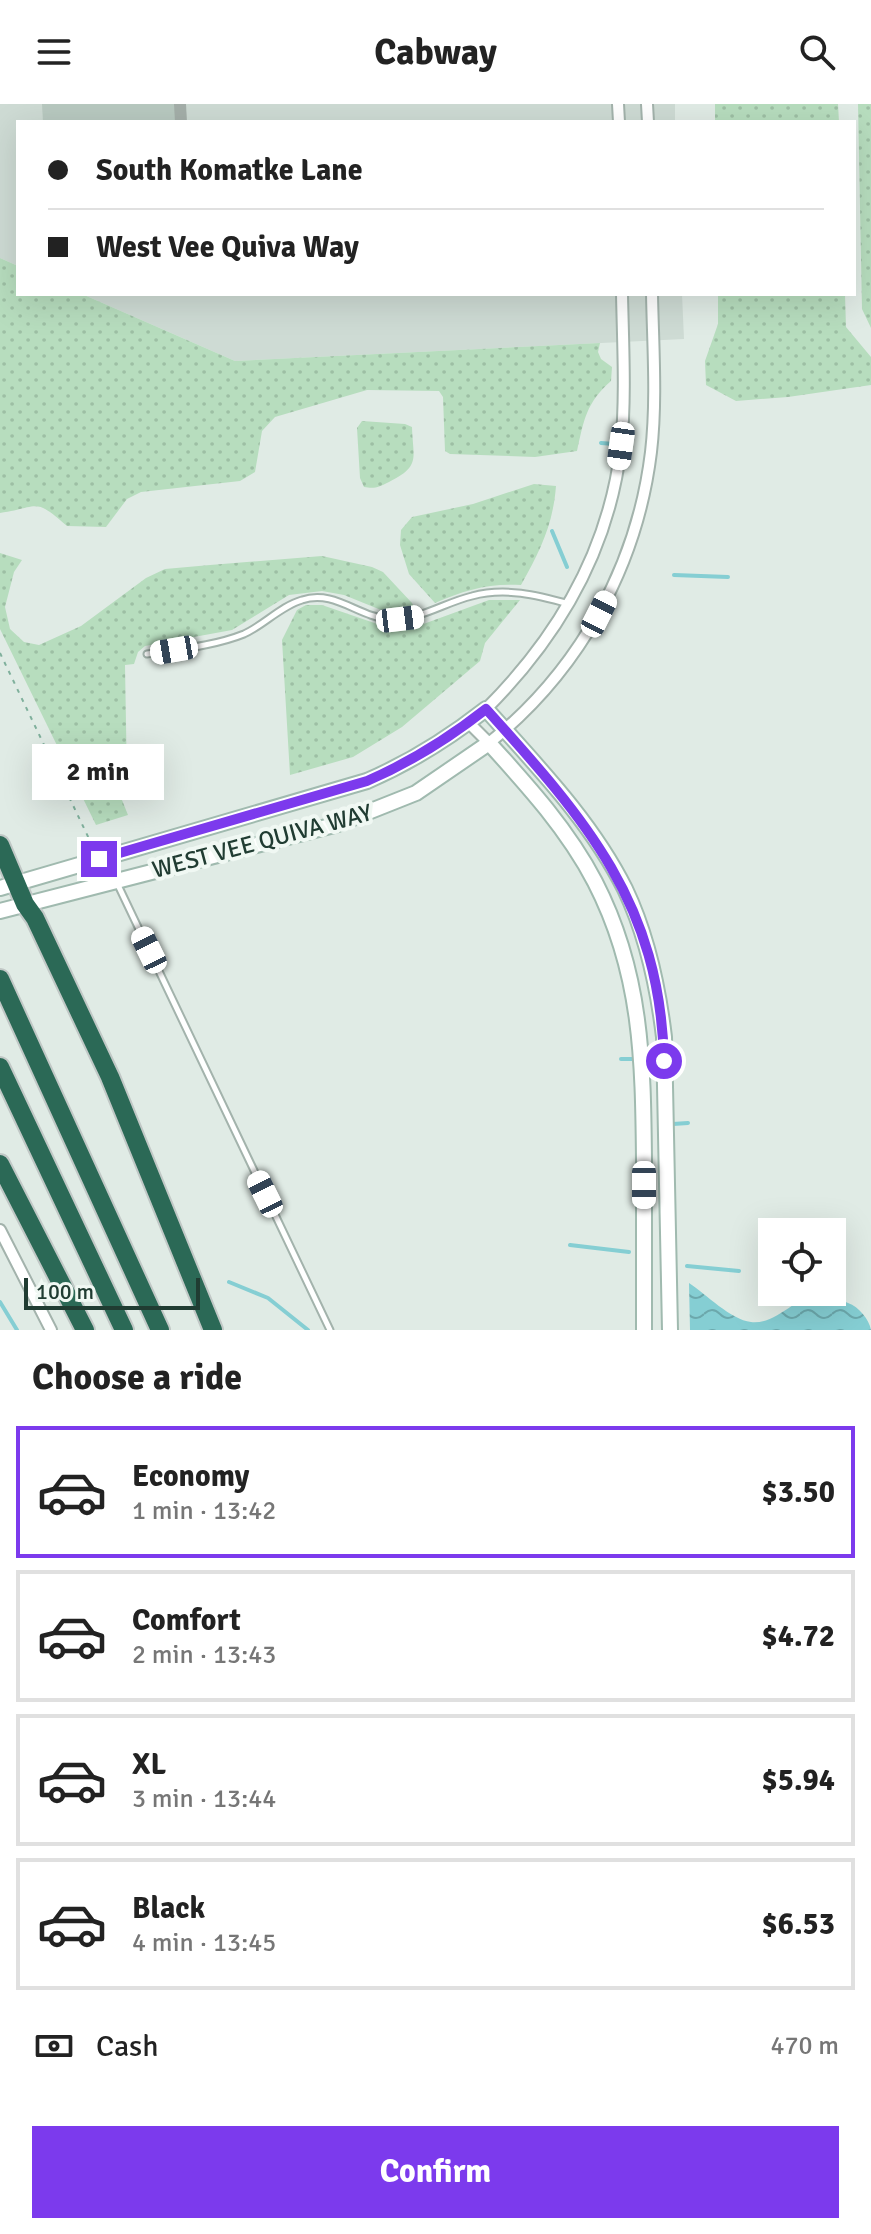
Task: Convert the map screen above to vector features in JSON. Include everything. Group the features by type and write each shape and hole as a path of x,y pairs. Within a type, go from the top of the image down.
{"highway":[{"path":"0,845 8,885 35,918 110,1077 213,1330"},
{"path":"0,979 160,1330"},
{"path":"0,1067 124,1330"},
{"path":"0,1164 85,1330"}],"street":[{"path":"622,296 623,419 617,474 594,554 570,604 528,664 486,709 601,848 635,914 654,975 664,1037 670,1330"},
{"name":"WEST VEE QUIVA WAY","path":"0,911 338,824 377,810 435,782 505,730 552,683 586,637 612,589 632,536 652,450 652,296"},
{"name":"WEST VEE QUIVA WAY","path":"8,885 367,781 418,757 486,709"},
{"path":"469,723 569,838 601,893 626,958 639,1020 642,1061 644,1330"},
{"path":"0,1230 51,1330"}],"lane":[{"path":"147,654 227,640 247,633 301,600 317,598 337,600 388,619 424,616 472,596 491,592 521,593 570,604"},
{"path":"116,881 330,1330"}],"path":[{"path":"0,653 99,859"}],"shaded area":[{"path":"0,104 675,104 675,120 16,120 16,265 0,258"},
{"path":"87,296 682,296 684,339 235,361"}],"green space":[{"path":"715,104 838,104 839,120 715,120"},
{"path":"858,104 871,104 871,328 862,309"},
{"path":"0,258 16,265 16,296 87,296 235,361 600,343 598,352 601,359 612,367 611,381 591,405 584,421 577,451 535,457 450,454 445,451 443,397 439,391 367,390 275,417 262,431 255,472 240,481 141,492 127,499 106,527 67,526 36,506 0,513"},
{"path":"718,296 845,296 846,327 871,357 871,385 736,401 706,385 705,361 718,324"},
{"path":"362,421 412,427 414,454 411,466 377,487 364,487 360,478 357,428"},
{"path":"534,484 556,486 544,537 521,585 477,588 435,603 409,574 400,545 401,530 412,517 473,504"},
{"path":"0,553 22,560 14,572 5,607 10,629 24,642 39,645 81,626 146,578 165,569 322,556 383,572 416,611 381,610 344,595 322,591 289,595 232,630 145,646 138,652 134,664 125,665 127,781 119,785 118,790 128,815 96,825 0,629"},
{"path":"489,600 520,600 485,643 480,661 402,727 353,757 290,775 282,640 297,610 306,605 322,605 386,627 418,626"}],"water":[{"path":"689,1283 727,1312 743,1320 761,1322 792,1306 846,1306 846,1302 856,1307 866,1318 871,1330 690,1330"}],"building":[{"path":"42,104 174,104 175,120 43,120"}],"waterway":[{"path":"601,443 614,444"},
{"path":"552,531 567,567"},
{"path":"674,575 728,577"},
{"path":"621,1059 636,1059"},
{"path":"673,1124 688,1123"},
{"path":"570,1245 629,1252"},
{"path":"687,1266 739,1271"},
{"path":"229,1282 268,1298 308,1330"},
{"path":"0,1302 17,1330"}],"route":[{"path":"99,859 331,794 367,781 397,769 437,745 486,709 590,832 625,890 654,975 664,1037 664,1061"}]}
